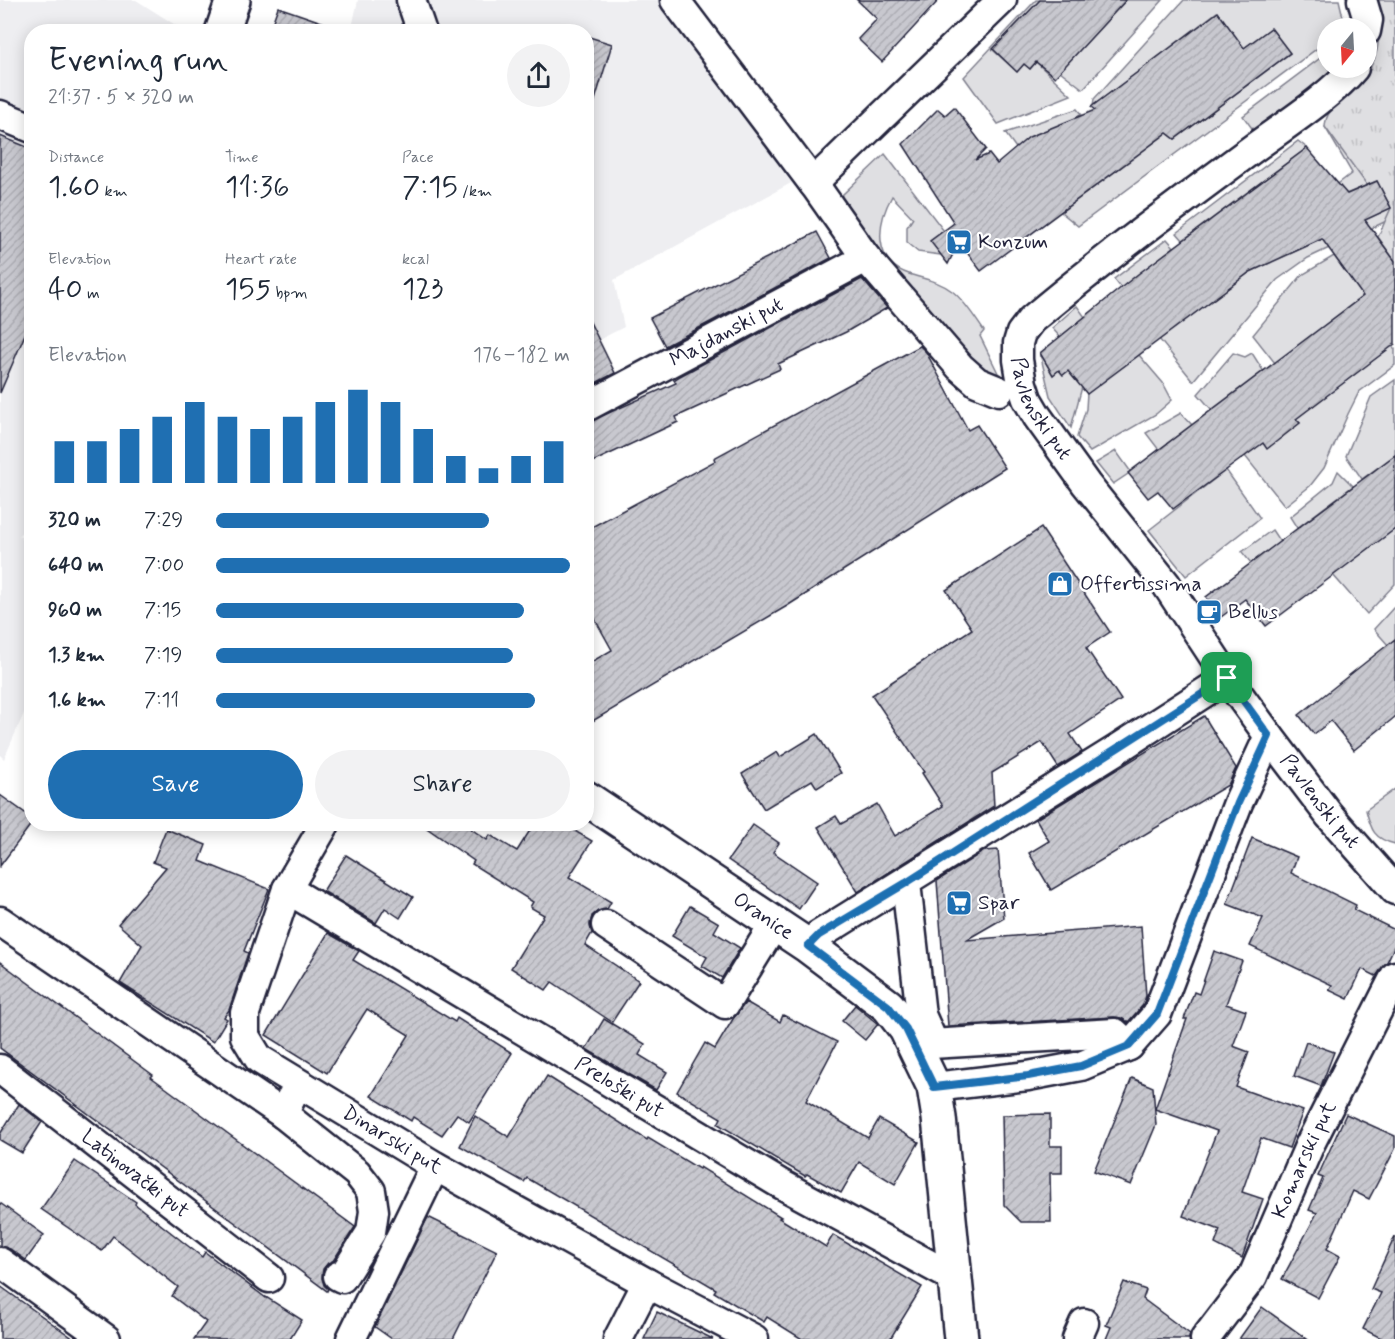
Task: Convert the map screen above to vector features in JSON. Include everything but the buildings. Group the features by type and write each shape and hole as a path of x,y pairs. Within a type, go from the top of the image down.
{"main road":[{"path":"225,24 233,0"},
{"name":"Oranice","path":"594,803 808,946 888,1006 906,1029 925,1046 939,1118 961,1339"}],"street":[{"path":"411,0 419,24"},
{"path":"675,0 813,183 866,258 960,368 977,382 999,391"},
{"path":"813,183 1002,0"},
{"path":"1362,0 1367,18"},
{"name":"Pavlenski put","path":"1345,78 1316,102 1081,278 1031,320 1021,333 1018,343 1018,360 1027,399 1037,416 1086,484 1166,584 1227,678 1269,736 1329,815 1395,890"},
{"path":"0,115 24,125"},
{"name":"Majdanski put","path":"594,403 866,258"},
{"path":"808,946 819,935 906,883 1227,678"},
{"name":"Pavlenski put","path":"934,1087 1028,1076 1081,1066 1129,1046 1157,1014 1238,803 1269,736"},
{"name":"Dinarski put","path":"313,831 287,889 245,1013 245,1036 259,1059 435,1166 754,1339"},
{"path":"906,883 925,1046 1115,1033 1129,1046"},
{"name":"Preloški put","path":"287,889 780,1183 956,1279"},
{"path":"0,921 283,1114 357,1173 371,1191 374,1211 371,1232 342,1278 338,1276"},
{"path":"606,926 725,1004 775,923"},
{"name":"Komarski put","path":"1205,1339 1253,1276 1310,1144 1395,976"},
{"name":"Latinovački put","path":"0,1069 269,1278"},
{"path":"283,1114 299,1083"},
{"path":"351,1339 435,1166"},
{"path":"0,1262 106,1339"},
{"path":"618,1339 653,1286"},
{"path":"633,1339 653,1286"}],"shaded area":[{"path":"0,0 136,0 174,24 24,24 24,529 19,535 24,541 24,713 4,759 0,755"},
{"path":"358,0 661,0 791,183 614,280 624,327 594,342 594,24 353,24"}],"green space":[{"path":"1036,0 1040,0 993,50 1017,72 1024,64 1030,69 1036,62 1071,95 998,124 964,77"},
{"path":"1126,0 1163,0 1083,89 1060,71"},
{"path":"1184,0 1339,0 1343,18 1317,18 1317,48 1078,226 1061,212 1167,133 1175,139 1290,53 1271,28 1244,48 1217,12 1093,106 1094,99"},
{"path":"1376,0 1395,0 1395,261 1378,237 1391,208 1377,181 1367,185 1325,127 1331,110 1353,92 1364,78 1377,78 1379,26"},
{"path":"1317,60 1317,78 1324,78 1254,131 1243,116"},
{"path":"1362,100 1395,217 1308,258 1277,280 1193,381 1159,339 1250,272 1391,208 1377,181 1332,200 1326,193 1352,173 1325,127"},
{"path":"1077,109 1081,114 1076,118 1016,148 1005,133"},
{"path":"1298,141 1307,148 1183,240 1177,233"},
{"path":"885,154 944,231 931,241 941,255 918,252 907,243 907,227 913,218 892,196 881,229 883,251 897,268 942,285 961,300 984,331 980,336 1000,377 999,382 963,357 839,201 841,196"},
{"path":"1167,239 1174,247 1121,288 1114,279"},
{"path":"1334,256 1363,296 1275,363 1253,335 1302,275"},
{"path":"1077,306 1085,317 1060,337 1052,328"},
{"path":"1392,346 1395,349 1395,365 1359,392 1324,468 1310,486 1285,506 1245,456 1263,443 1267,448 1300,423 1296,419"},
{"path":"1040,353 1053,374 1059,370 1063,375 1068,371 1082,387 1071,428 1050,396"},
{"path":"1233,353 1245,357 1252,353 1264,372 1212,410 1198,394"},
{"path":"1139,355 1163,383 1172,400 1156,414 1090,452 1077,437 1086,409 1087,393"},
{"path":"1395,380 1395,455 1362,479 1346,456 1371,397"},
{"path":"1181,413 1192,425 1159,450 1146,433"},
{"path":"1116,451 1131,472 1113,484 1096,463"},
{"path":"1226,470 1260,518 1186,576 1149,530"},
{"path":"1338,471 1353,486 1297,528 1290,517 1333,482"},
{"path":"1395,529 1395,584 1367,614 1333,575"},
{"path":"1272,530 1280,542 1251,563 1242,552"},
{"path":"1395,606 1395,640 1388,645 1374,629"},
{"path":"1395,789 1395,844 1374,833 1366,810"}],"place":[{"name":"Konzum","path":"959,242"},
{"name":"Offertissima","path":"1060,584"},
{"name":"Bellus","path":"1209,612"},
{"name":"Spar","path":"959,903"}],"route":[{"path":"1227,678 1269,736 1238,803 1157,1014 1129,1046 1081,1066 1028,1076 934,1087 906,1029 888,1006 808,946 819,935 906,883 1227,678"}]}
